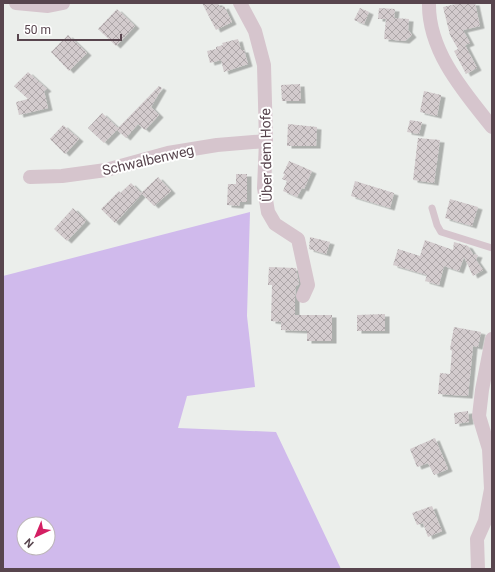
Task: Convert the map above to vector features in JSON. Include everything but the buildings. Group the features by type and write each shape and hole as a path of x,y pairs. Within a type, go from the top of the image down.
{"street":[{"path":"16,3 48,6 63,3"},
{"name":"Über dem Hofe","path":"240,3 255,31 264,65 266,141 264,188 268,212 275,224 298,239 308,285 303,296"},
{"path":"429,3 431,25 440,50 458,83 492,127"},
{"name":"Schwalbenweg","path":"30,176 62,176 106,170 168,153 217,145 266,141"},
{"path":"478,569 477,539 485,521 491,489 486,416 482,390 492,339"}],"lane":[{"path":"432,208 437,225 441,232 492,248"}],"shaded area":[{"path":"250,212 247,316 255,387 187,396 178,428 276,432 341,569 3,569 3,276"}]}
